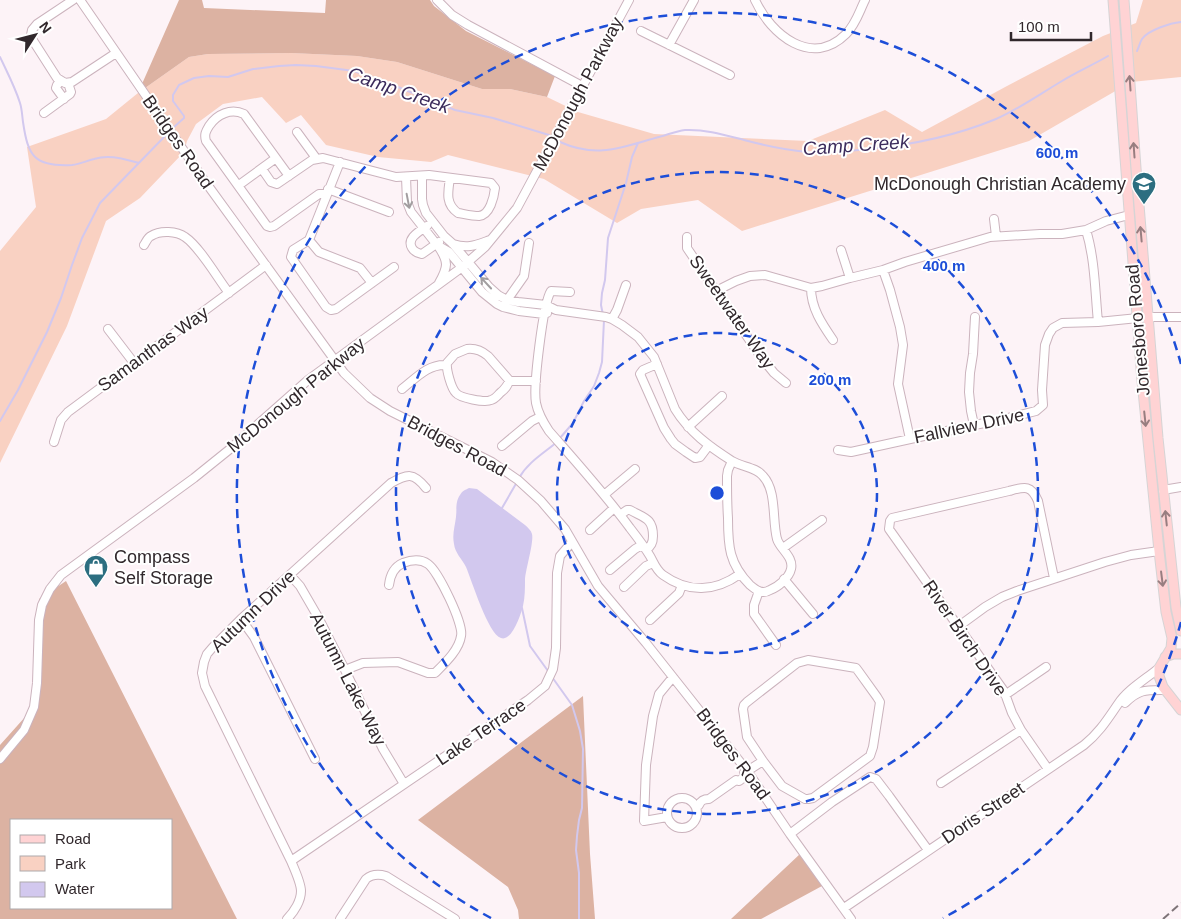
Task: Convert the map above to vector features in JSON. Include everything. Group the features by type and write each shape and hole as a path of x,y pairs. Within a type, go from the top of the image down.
{"main road":[{"name":"Jonesboro Road","path":"1113,0 1142,381 1158,551 1166,612 1172,638 1166,657"},
{"name":"Jonesboro Road","path":"1124,0 1134,150 1158,438 1176,607 1181,631"},
{"path":"1181,654 1173,654 1166,657 1159,668 1159,680 1181,710"},
{"path":"1166,691 1181,695"}],"street":[{"path":"44,112 71,92 65,82 57,78 32,39 32,30 37,24 73,0"},
{"name":"Bridges Road","path":"80,0 204,180 344,373 370,398 390,411 492,462 518,480 541,500 565,530 598,586 673,677 746,772 851,919"},
{"path":"437,0 452,15 468,25 582,86"},
{"name":"McDonough Parkway","path":"0,759 24,730 34,707 37,682 39,620 42,605 60,574 194,478 308,380 461,268 492,239 517,208 629,0"},
{"path":"669,45 694,0"},
{"path":"754,0 765,17 783,36 795,45 814,48 829,45 842,37 854,24 865,0"},
{"path":"640,31 730,75"},
{"path":"64,99 56,88 57,85 76,80 116,53"},
{"path":"289,176 244,114 230,112 212,121 206,131 206,139 267,226 274,226 318,194 327,191 389,212"},
{"path":"298,132 316,158"},
{"path":"239,186 276,158"},
{"path":"262,169 271,182 276,184 309,161 323,158 393,176 435,176 489,183 495,189 493,202 483,215 458,213 453,209 447,199 450,178"},
{"path":"340,162 309,240 293,250 292,261 327,308 332,311 394,267"},
{"path":"422,176 422,204 432,222 489,287 505,303 520,311 544,314 556,310"},
{"path":"406,177 408,205 411,212 437,245 447,264 446,271 437,286"},
{"path":"716,291 750,276 765,275 811,288 822,286 884,270 964,244 996,236 1062,234 1086,230 1106,221 1129,215"},
{"path":"994,219 996,236"},
{"path":"432,222 411,239 410,243 413,250 422,254 437,245 444,236"},
{"path":"1086,230 1090,241 1098,322"},
{"path":"144,245 151,236 162,232 174,233 185,237 196,247 229,294"},
{"name":"Sweetwater Way","path":"687,237 687,248 716,291 761,357 774,373 786,383"},
{"path":"453,244 468,247 492,239"},
{"path":"309,240 318,252 360,268 372,284"},
{"path":"505,303 524,276 529,243"},
{"path":"437,245 449,252 477,288 497,304 518,302 546,305 556,310 612,318 638,338 652,354 675,410 688,427 732,461 741,466 756,470 767,481 771,494 777,539 792,565 791,571 784,580 768,592 760,591 749,584 740,574 732,558 728,543 727,476 732,461"},
{"path":"841,250 850,278"},
{"name":"Samanthas Way","path":"54,442 60,420 68,412 266,266"},
{"path":"884,270 897,311 903,345 898,384 910,439"},
{"path":"612,318 626,285"},
{"path":"811,288 811,298 815,308 833,340"},
{"path":"570,292 551,291 546,305 536,381 536,402 540,417 549,431 617,511 663,575 682,585 706,588 730,581 740,574"},
{"path":"974,425 969,392 975,317"},
{"name":"Fallview Drive","path":"838,450 851,452 1036,411 1043,405 1045,345 1053,328 1062,323 1098,322 1148,317 1181,317"},
{"path":"108,329 134,363"},
{"path":"446,365 458,352 471,349 480,351 488,356 509,382"},
{"path":"657,364 643,370 640,374 664,428 671,439 686,452 698,458 709,445"},
{"path":"402,388 428,368 435,365 446,365"},
{"path":"446,365 456,394 462,396 485,401 491,400 507,387 509,382"},
{"path":"509,382 536,381"},
{"path":"688,427 722,396"},
{"path":"502,446 532,421 540,417"},
{"path":"604,495 635,469"},
{"name":"Autumn Drive","path":"287,919 298,903 301,890 291,860 204,686 202,674 204,662 207,654 213,647 241,619 391,483 404,476 411,475 418,479 426,488"},
{"path":"1163,490 1181,487"},
{"name":"River Birch Drive","path":"1048,769 1012,713 1004,691 889,529 890,521 892,518 1009,490 1029,488 1035,493 1038,503 1054,578"},
{"path":"590,530 617,511 630,510 651,523 653,531 652,544 635,549 610,570"},
{"path":"783,548 822,520"},
{"name":"Lake Terrace","path":"291,860 528,700 545,686 553,670 556,648 557,573 560,556 572,542"},
{"path":"958,626 985,607 1017,590 1131,555 1158,551"},
{"path":"346,670 363,663 398,662 428,673 435,673 459,643 462,634 458,619 433,568 427,563 419,560 399,565 390,578 389,585"},
{"path":"624,587 646,566 653,563"},
{"name":"Autumn Lake Way","path":"290,575 300,586 346,670 383,749 404,784"},
{"path":"784,580 813,614"},
{"path":"650,620 680,593 682,585"},
{"path":"760,591 754,606 754,614 776,645"},
{"path":"241,619 254,637 315,759"},
{"path":"808,660 858,670 880,702 870,756 813,798 808,799 782,786 763,761 747,735 743,709 745,703 802,661 808,660"},
{"path":"1005,694 1046,666"},
{"name":"Doris Street","path":"844,908 1076,751 1100,729 1126,695 1159,668"},
{"path":"667,817 644,821 646,765 653,716 659,694 673,677"},
{"name":"Doris Street","path":"1115,710 1140,692 1148,690 1166,691"},
{"path":"941,783 1022,730"},
{"path":"698,806 697,817 691,826 686,828 676,827 667,817 669,806 676,800 680,798 690,800 698,806 703,806 708,799 736,780 736,776 763,761"},
{"path":"790,834 832,802 870,777 876,779 886,791 928,850"},
{"path":"340,919 366,879 381,875 386,876 455,919"}],"green space":[{"path":"1143,0 1181,0 1181,77 1131,82 1029,141 742,231 698,200 641,209 617,223 544,179 448,155 431,162 378,157 326,145 301,115 286,123 262,97 223,104 196,124 187,141 184,152 140,198 106,221 67,326 0,463 0,251 36,207 27,147 106,119 138,93 189,57 208,54 291,53 357,56 397,62 482,89 510,89 547,97 578,112 654,134 808,141 885,110 922,132 1103,36 1136,23"}],"shaded area":[{"path":"179,0 202,0 204,8 325,13 326,0 430,0 434,6 466,31 555,76 547,97 510,89 482,89 397,62 357,56 291,53 208,54 189,57 138,93"},
{"path":"66,581 237,919 0,919 0,745 34,707 39,599"},
{"path":"583,696 590,854 595,919 519,919 518,910 508,887 418,820"},
{"path":"800,854 822,886 761,919 731,919"}],"water":[{"path":"469,488 477,489 525,525 532,534 523,606 512,632 505,638 501,638 491,627 466,567 457,553 453,540 457,500 462,492"}],"waterway":[{"name":"Camp Creek","path":"1137,51 1142,39 1149,33 1166,25 1181,22"},
{"name":"Camp Creek","path":"560,142 586,150 610,150 678,131 700,130 807,152 838,152 900,145 949,135 996,119 1108,56"},
{"name":"Camp Creek","path":"0,57 18,97 27,143 35,157 49,164 59,165 75,165 106,157 139,163"},
{"name":"Camp Creek","path":"174,127 184,118 173,101 173,95 179,85 194,78 209,76 228,77 253,69 296,65 354,71 455,110 493,118 549,135"},
{"path":"0,421 47,332 82,238 100,203 167,134"},
{"path":"603,315 601,305 608,238 626,183 632,157 638,143"},
{"path":"560,438 573,423 594,386 599,373 602,362 604,320"},
{"path":"519,478 532,462 557,442"},
{"path":"502,508 517,482"},
{"path":"522,608 530,646 548,671"},
{"path":"552,677 572,705 583,749 582,808 576,850 579,873 579,919"}],"railway":[{"path":"1163,919 1181,903"}],"place":[{"name":"McDonough Christian Academy","path":"1144,205"},
{"name":"Compass Self Storage","path":"96,588"}]}
